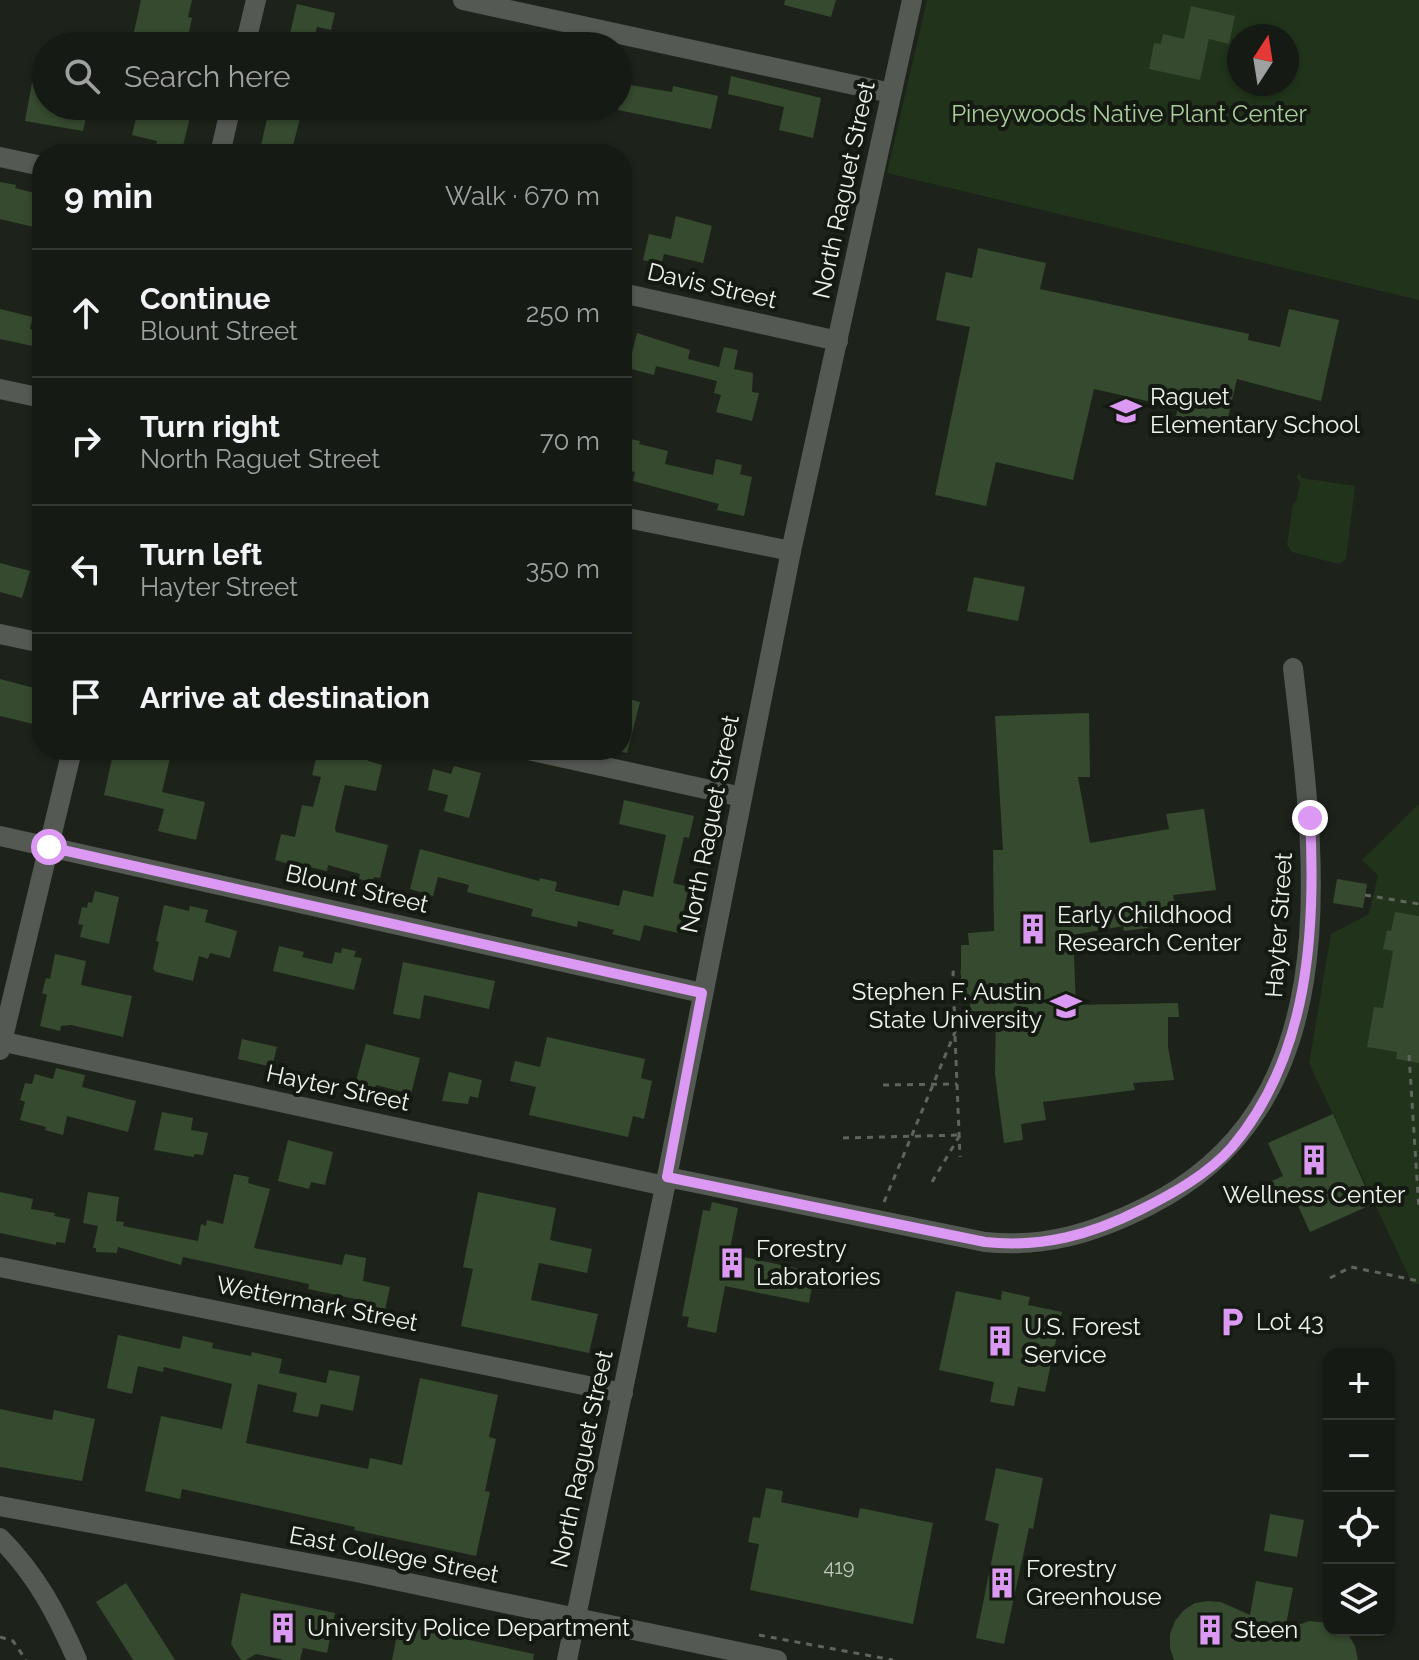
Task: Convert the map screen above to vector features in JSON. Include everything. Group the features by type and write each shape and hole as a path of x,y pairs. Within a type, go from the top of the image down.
{"street":[{"path":"248,32 256,0"},
{"path":"463,0 610,32"},
{"name":"North Raguet Street","path":"567,1660 666,1182 791,551 912,0"},
{"path":"632,37 891,93"},
{"path":"222,144 228,120"},
{"path":"0,157 32,164"},
{"name":"Davis Street","path":"632,295 838,341"},
{"path":"0,389 32,396"},
{"path":"632,519 791,551"},
{"path":"0,634 32,641"},
{"name":"Hayter Street","path":"1,1044 666,1182 1002,1244 1070,1238 1112,1224 1173,1192 1221,1157 1241,1135 1265,1096 1286,1052 1299,1008 1311,910 1310,818 1293,668"},
{"path":"1,1044 70,760"},
{"path":"574,760 742,797"},
{"name":"Blount Street","path":"0,836 702,993"},
{"name":"Wettermark Street","path":"0,1267 623,1393"},
{"name":"East College Street","path":"0,1506 121,1531 361,1573 777,1660"},
{"path":"0,1538 47,1596 77,1660"}],"path":[{"path":"1365,895 1419,904"},
{"path":"960,1157 953,972 961,972"},
{"path":"876,1220 955,1032"},
{"path":"1409,1055 1419,1210"},
{"path":"883,1085 957,1084"},
{"path":"843,1138 960,1135"},
{"path":"932,1182 960,1135"},
{"path":"1330,1278 1351,1267 1419,1281"},
{"path":"747,1633 893,1660"},
{"path":"0,1637 13,1641 26,1660"}],"green space":[{"name":"Pineywoods Native Plant Center","path":"927,0 1419,0 1419,300 887,173"},
{"path":"1300,474 1302,478 1355,486 1346,559 1339,564 1292,552 1287,545 1293,504 1300,483 1297,476"},
{"path":"1419,804 1419,1284 1412,1283 1309,1063 1331,934 1369,914 1378,875 1362,860"}],"building":[{"path":"141,0 192,0 189,32 134,32"},
{"path":"785,0 836,0 831,17 784,5"},
{"path":"297,4 335,13 331,30 317,27 316,32 290,32"},
{"path":"1191,6 1235,16 1233,24 1227,24 1227,44 1209,39 1200,80 1149,69 1154,43 1161,44 1163,34 1184,39"},
{"path":"731,76 821,98 813,138 779,130 784,107 728,94"},
{"path":"32,83 32,120 86,120 83,131 25,121"},
{"path":"632,85 672,92 673,86 718,96 711,129 632,113"},
{"path":"136,120 189,120 183,144 156,144 157,141 132,135"},
{"path":"267,120 300,120 294,144 261,144"},
{"path":"0,182 32,192 32,227 0,219"},
{"path":"676,216 712,226 703,263 664,254 661,265 643,260 649,234 671,239"},
{"path":"978,248 1046,263 1040,289 1249,334 1248,340 1280,347 1289,309 1339,320 1321,401 1237,379 1226,426 1176,416 1178,408 1094,389 1073,480 996,462 986,506 935,495 970,327 936,320 946,272 972,278"},
{"path":"0,309 32,317 32,346 0,339"},
{"path":"637,333 690,350 688,359 719,367 724,347 738,350 734,369 753,373 752,392 759,393 752,421 716,412 721,395 714,393 717,381 656,366 654,375 632,369"},
{"path":"632,439 668,451 665,464 713,475 716,459 742,465 740,474 752,477 744,516 717,510 719,504 633,481 635,472 632,471"},
{"path":"0,563 30,571 22,598 0,592"},
{"path":"974,577 1025,587 1018,621 967,611"},
{"path":"0,679 32,687 32,724 0,716"},
{"path":"632,700 640,702 632,733"},
{"name":"Early Childhood Research Center","path":"1089,713 1090,777 1078,777 1090,843 1169,829 1166,814 1204,809 1216,890 1173,895 1175,908 1145,912 1148,928 1124,931 1123,926 1073,935 1076,1005 1178,1003 1179,1017 1168,1017 1168,1047 1174,1080 1133,1083 1135,1090 1043,1102 1046,1120 1021,1124 1023,1140 1004,1143 995,1074 996,1011 970,1011 970,998 961,998 961,945 969,945 968,933 994,931 993,850 1003,850 995,716"},
{"path":"112,760 170,760 162,792 205,802 196,840 158,831 164,809 104,795"},
{"path":"316,760 368,760 382,765 376,791 345,785 335,828 336,832 388,845 380,878 374,877 372,882 359,879 360,874 328,865 327,871 305,866 305,869 275,860 281,834 295,837 302,805 313,807 321,777 312,775"},
{"path":"454,766 481,773 469,818 444,811 448,795 428,790 433,769 451,774"},
{"path":"624,800 694,816 689,838 684,837 673,883 689,887 678,933 644,925 640,941 612,934 614,930 578,921 577,927 531,916 533,909 467,892 469,885 438,877 433,896 410,889 420,849 539,881 540,878 557,882 555,891 619,906 623,890 653,897 666,835 619,824"},
{"path":"1337,879 1367,884 1363,908 1333,903"},
{"path":"95,891 119,897 109,944 80,937 83,925 78,924 82,907 87,908 88,902 92,903"},
{"path":"164,905 189,911 190,906 208,910 205,922 237,931 230,958 210,953 208,959 199,956 193,981 156,972 153,969 159,942 156,941"},
{"path":"1395,912 1419,916 1419,1063 1396,1059 1397,1052 1367,1047 1374,1007 1383,1008 1393,951 1383,949"},
{"path":"279,946 304,952 302,957 332,964 335,952 341,953 342,948 356,951 354,957 362,958 354,990 273,971"},
{"path":"55,954 86,961 81,985 132,996 123,1037 71,1025 61,1026 60,1031 40,1026 47,995 42,993 46,978 50,979"},
{"path":"403,962 495,981 489,1009 424,995 420,1019 393,1014"},
{"path":"547,1037 645,1059 641,1078 652,1081 644,1119 633,1116 628,1137 529,1115 536,1087 510,1081 515,1061 540,1067"},
{"path":"242,1039 277,1047 272,1067 238,1059"},
{"path":"366,1044 420,1058 411,1094 376,1085 374,1090 355,1085"},
{"path":"56,1068 85,1075 82,1087 136,1101 128,1132 67,1116 63,1135 20,1120 25,1102 20,1100 25,1083 32,1084 35,1074 53,1079"},
{"path":"449,1072 482,1080 478,1098 470,1096 468,1104 442,1101"},
{"path":"162,1112 193,1118 191,1130 208,1133 203,1155 194,1154 194,1157 154,1150"},
{"name":"Wellness Center","path":"1333,1114 1373,1204 1310,1232 1295,1199 1283,1204 1272,1181 1283,1176 1268,1143"},
{"path":"288,1140 333,1152 325,1185 311,1182 309,1189 278,1181"},
{"path":"234,1174 249,1177 248,1183 270,1189 254,1248 342,1265 345,1254 366,1258 363,1281 390,1287 385,1310 364,1305 365,1301 308,1289 309,1284 183,1257 181,1265 118,1247 117,1253 96,1252 93,1248 98,1226 83,1223 88,1192 119,1197 116,1221 124,1222 123,1226 198,1241 201,1224 206,1226 207,1220 223,1224"},
{"path":"0,1192 33,1199 31,1209 70,1219 65,1243 56,1242 56,1245 0,1233"},
{"path":"478,1192 556,1208 550,1240 592,1249 587,1273 539,1263 531,1300 598,1314 589,1353 461,1326 473,1269 463,1267"},
{"name":"Forestry Labratories","path":"712,1202 738,1208 729,1254 815,1272 809,1303 725,1286 716,1333 687,1327 689,1317 682,1316 703,1210 710,1211"},
{"name":"U.S. Forest Service","path":"956,1291 1001,1300 1002,1291 1030,1297 1028,1305 1062,1312 1045,1392 1018,1387 1014,1406 990,1402 994,1382 939,1370"},
{"path":"118,1335 180,1349 183,1336 213,1343 212,1348 282,1359 279,1373 326,1383 329,1370 360,1376 353,1411 321,1404 318,1417 293,1412 297,1393 258,1384 246,1443 368,1469 370,1458 402,1465 420,1378 498,1395 489,1437 496,1439 485,1491 490,1492 476,1556 182,1489 180,1499 145,1491 161,1416 222,1429 232,1384 164,1367 163,1372 138,1366 132,1394 107,1388"},
{"path":"0,1409 52,1420 54,1410 95,1419 82,1481 0,1467"},
{"name":"Forestry Greenhouse","path":"996,1468 1043,1478 1004,1644 976,1638 999,1524 985,1520"},
{"path":"766,1488 783,1491 781,1502 858,1518 860,1508 933,1523 913,1624 750,1590 759,1544 748,1542 753,1517 760,1518"},
{"path":"1270,1514 1304,1520 1297,1557 1264,1551"},
{"path":"1256,1581 1293,1588 1285,1630 1309,1621 1323,1622 1323,1636 1349,1636 1358,1660 1174,1660 1170,1634 1175,1621 1195,1603 1221,1602 1250,1615"},
{"path":"126,1583 175,1660 133,1660 96,1602"},
{"name":"University Police Department","path":"241,1593 335,1613 327,1653 303,1648 300,1660 256,1654 241,1660 231,1644"},
{"path":"399,1625 534,1654 533,1660 392,1660"}],"place":[{"name":"Raguet Elementary School","path":"1126,411"},
{"name":"Early Childhood Research Center","path":"1033,929"},
{"name":"Stephen F. Austin State University","path":"1066,1006"},
{"name":"Wellness Center","path":"1314,1160"},
{"name":"Forestry Labratories","path":"732,1263"},
{"name":"Lot 43","path":"1232,1322"},
{"name":"U.S. Forest Service","path":"1000,1341"},
{"name":"Forestry Greenhouse","path":"1002,1583"},
{"name":"University Police Department","path":"283,1628"},
{"name":"Steen","path":"1210,1630"}],"route":[{"path":"49,847 702,993 667,1177 912,1228 985,1242 1021,1245 1086,1234 1153,1204 1185,1185 1221,1157 1241,1135 1265,1096 1286,1052 1299,1008 1311,910 1310,818"}]}
